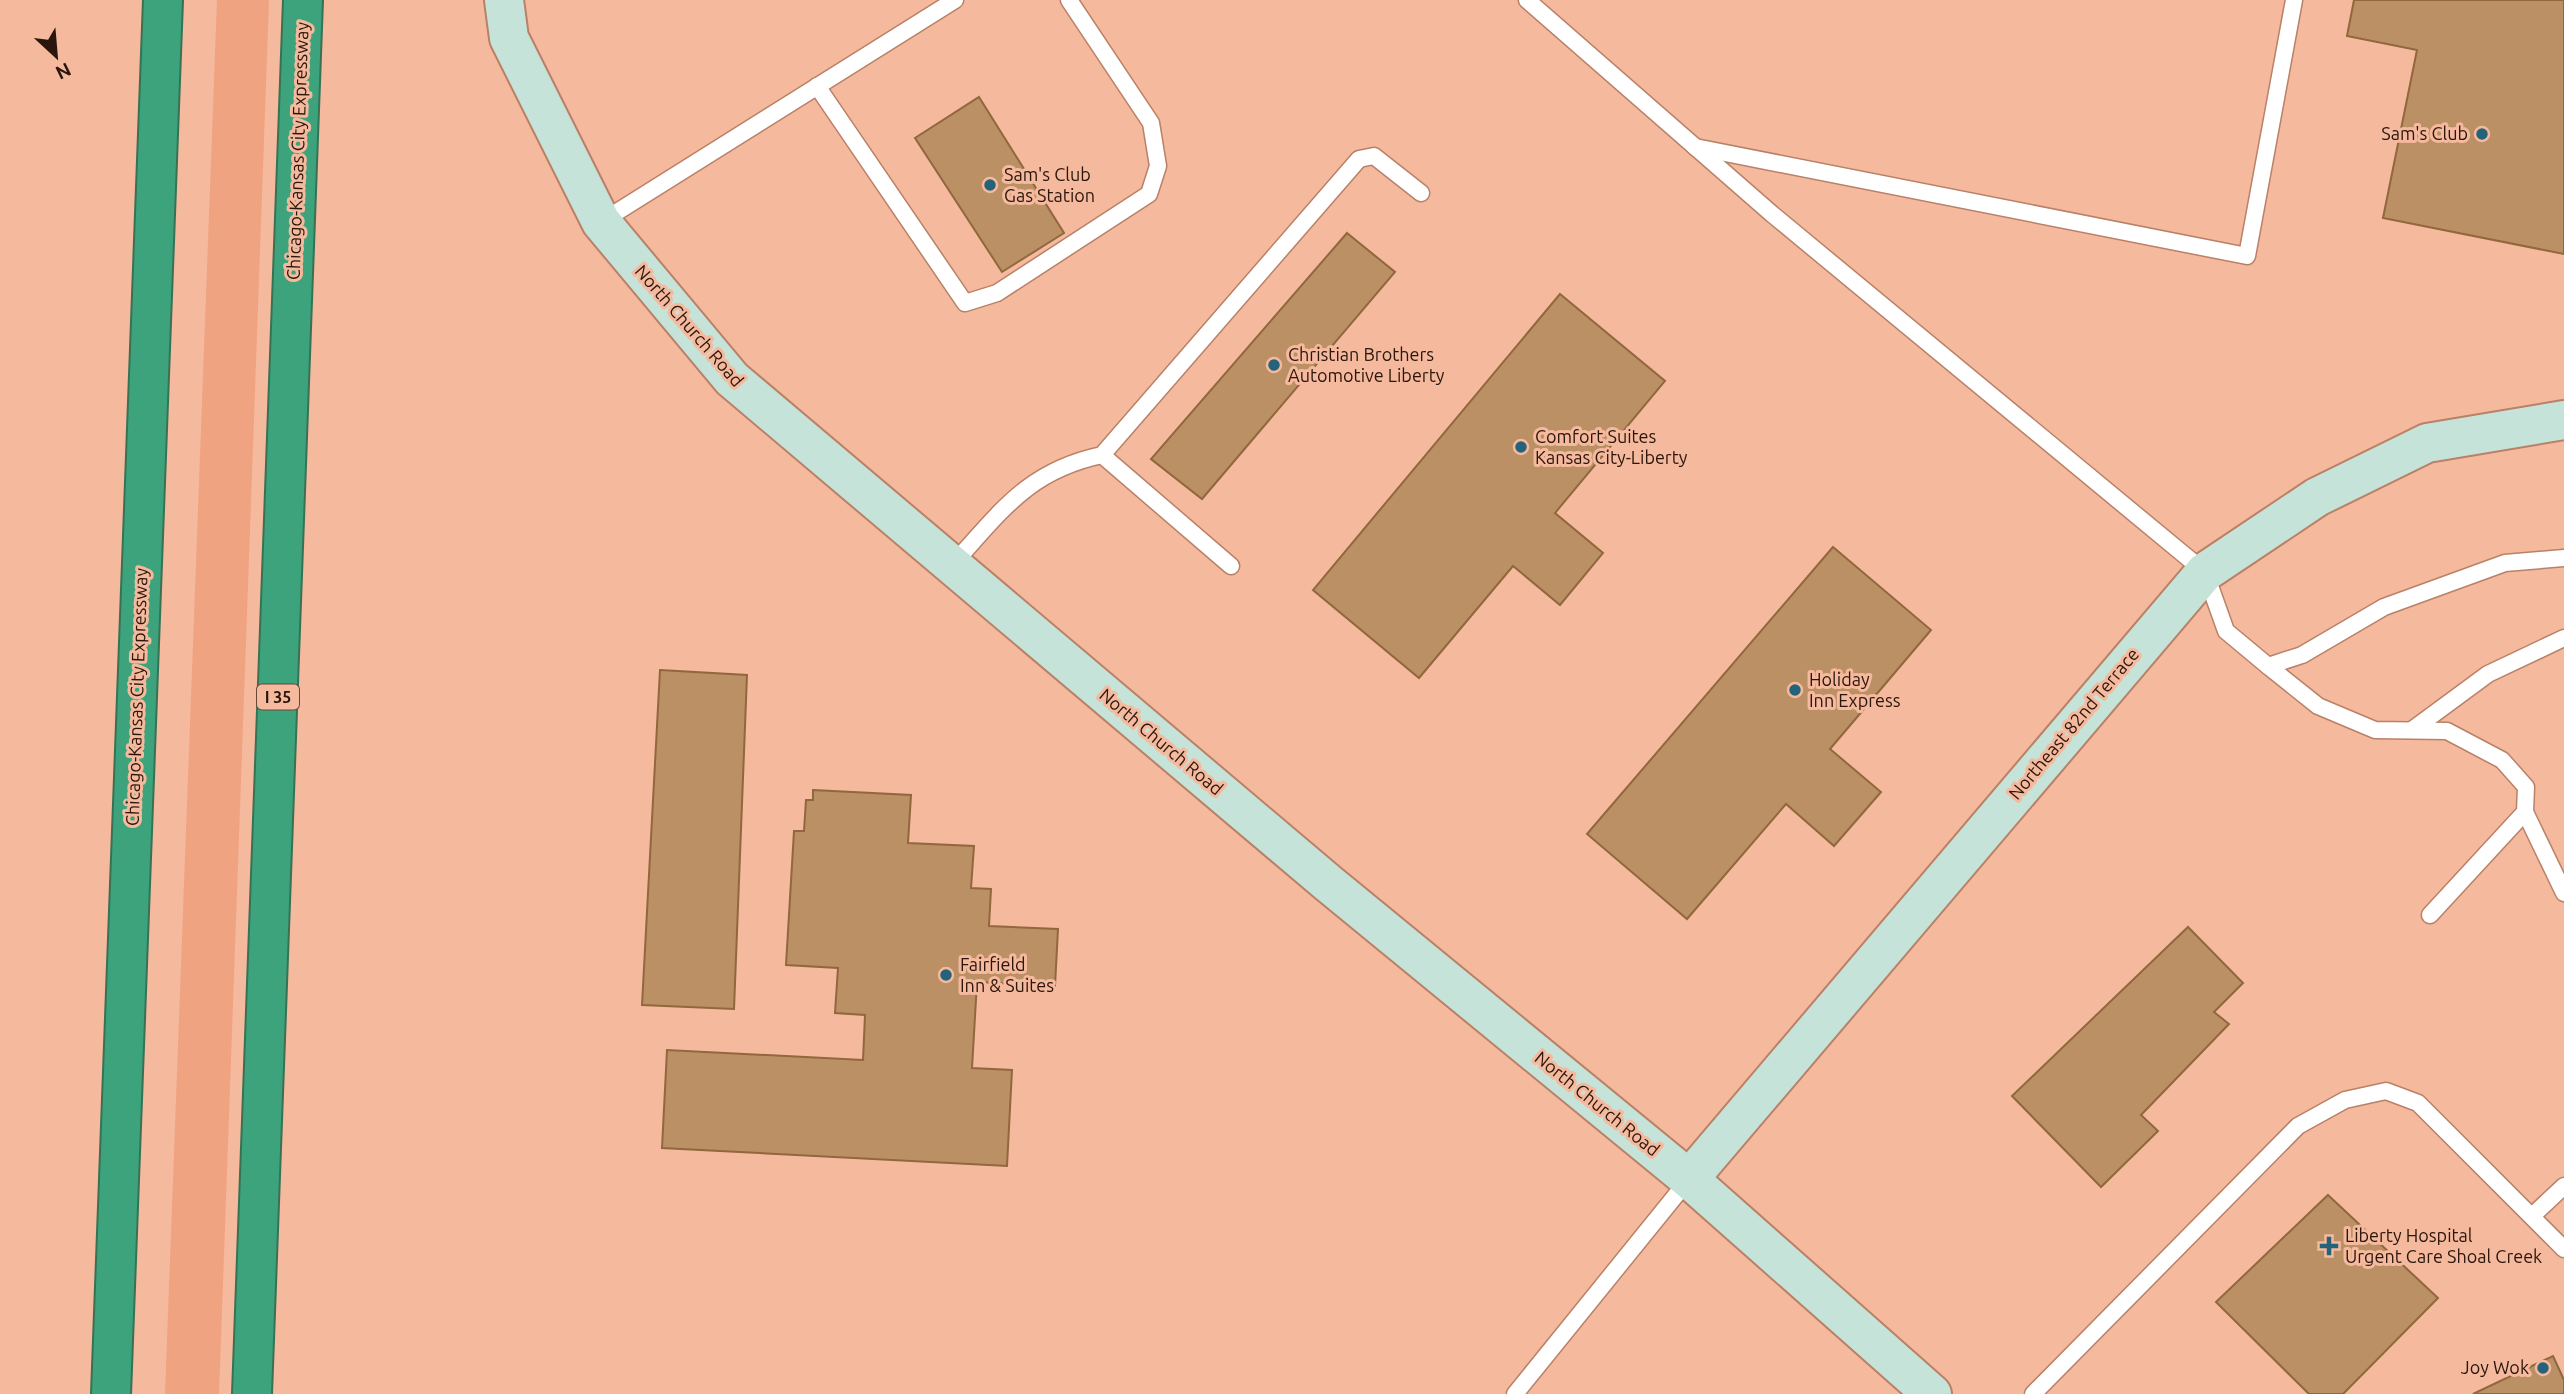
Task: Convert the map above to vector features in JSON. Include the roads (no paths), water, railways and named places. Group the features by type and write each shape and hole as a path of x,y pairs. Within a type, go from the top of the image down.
{"highway":[{"name":"Chicago-Kansas City Expressway","path":"111,1394 163,0"},
{"name":"Chicago-Kansas City Expressway","path":"252,1394 303,0"}],"main road":[{"name":"North Church Road","path":"504,0 509,38 601,222 732,379 1328,883 1689,1179 1932,1394"},
{"name":"Northeast 82nd Terrace","path":"1689,1179 2205,572 2317,497 2427,443 2564,420"}],"lane":[{"path":"601,222 955,0"},
{"path":"817,86 965,303 997,293 1149,194 1158,166 1151,123 1069,0"},
{"path":"1527,0 1772,214 2205,572 2226,631 2318,706 2375,730 2447,731 2502,760 2526,787 2525,812 2564,894"},
{"path":"1695,147 2248,256 2294,0"},
{"path":"951,565 1018,494 1042,475 1069,462 1102,455 1359,159 1374,156 1421,193"},
{"path":"1102,455 1231,565"},
{"path":"2268,666 2302,655 2396,602 2505,563 2564,558"},
{"path":"2412,730 2488,674 2564,638"},
{"path":"2430,915 2525,812"},
{"path":"2033,1394 2298,1126 2346,1100 2386,1091 2418,1103 2564,1249"},
{"path":"1515,1394 1689,1179"},
{"path":"2532,1216 2564,1186"}],"place":[{"name":"Sam's Club","path":"2482,134"},
{"name":"Sam's Club Gas Station","path":"990,185"},
{"name":"Christian Brothers Automotive Liberty","path":"1274,365"},
{"name":"Comfort Suites Kansas City-Liberty","path":"1521,447"},
{"name":"Holiday Inn Express","path":"1795,690"},
{"name":"Fairfield Inn & Suites","path":"946,975"},
{"name":"Liberty Hospital Urgent Care Shoal Creek","path":"2329,1246"},
{"name":"Joy Wok","path":"2543,1368"}]}
